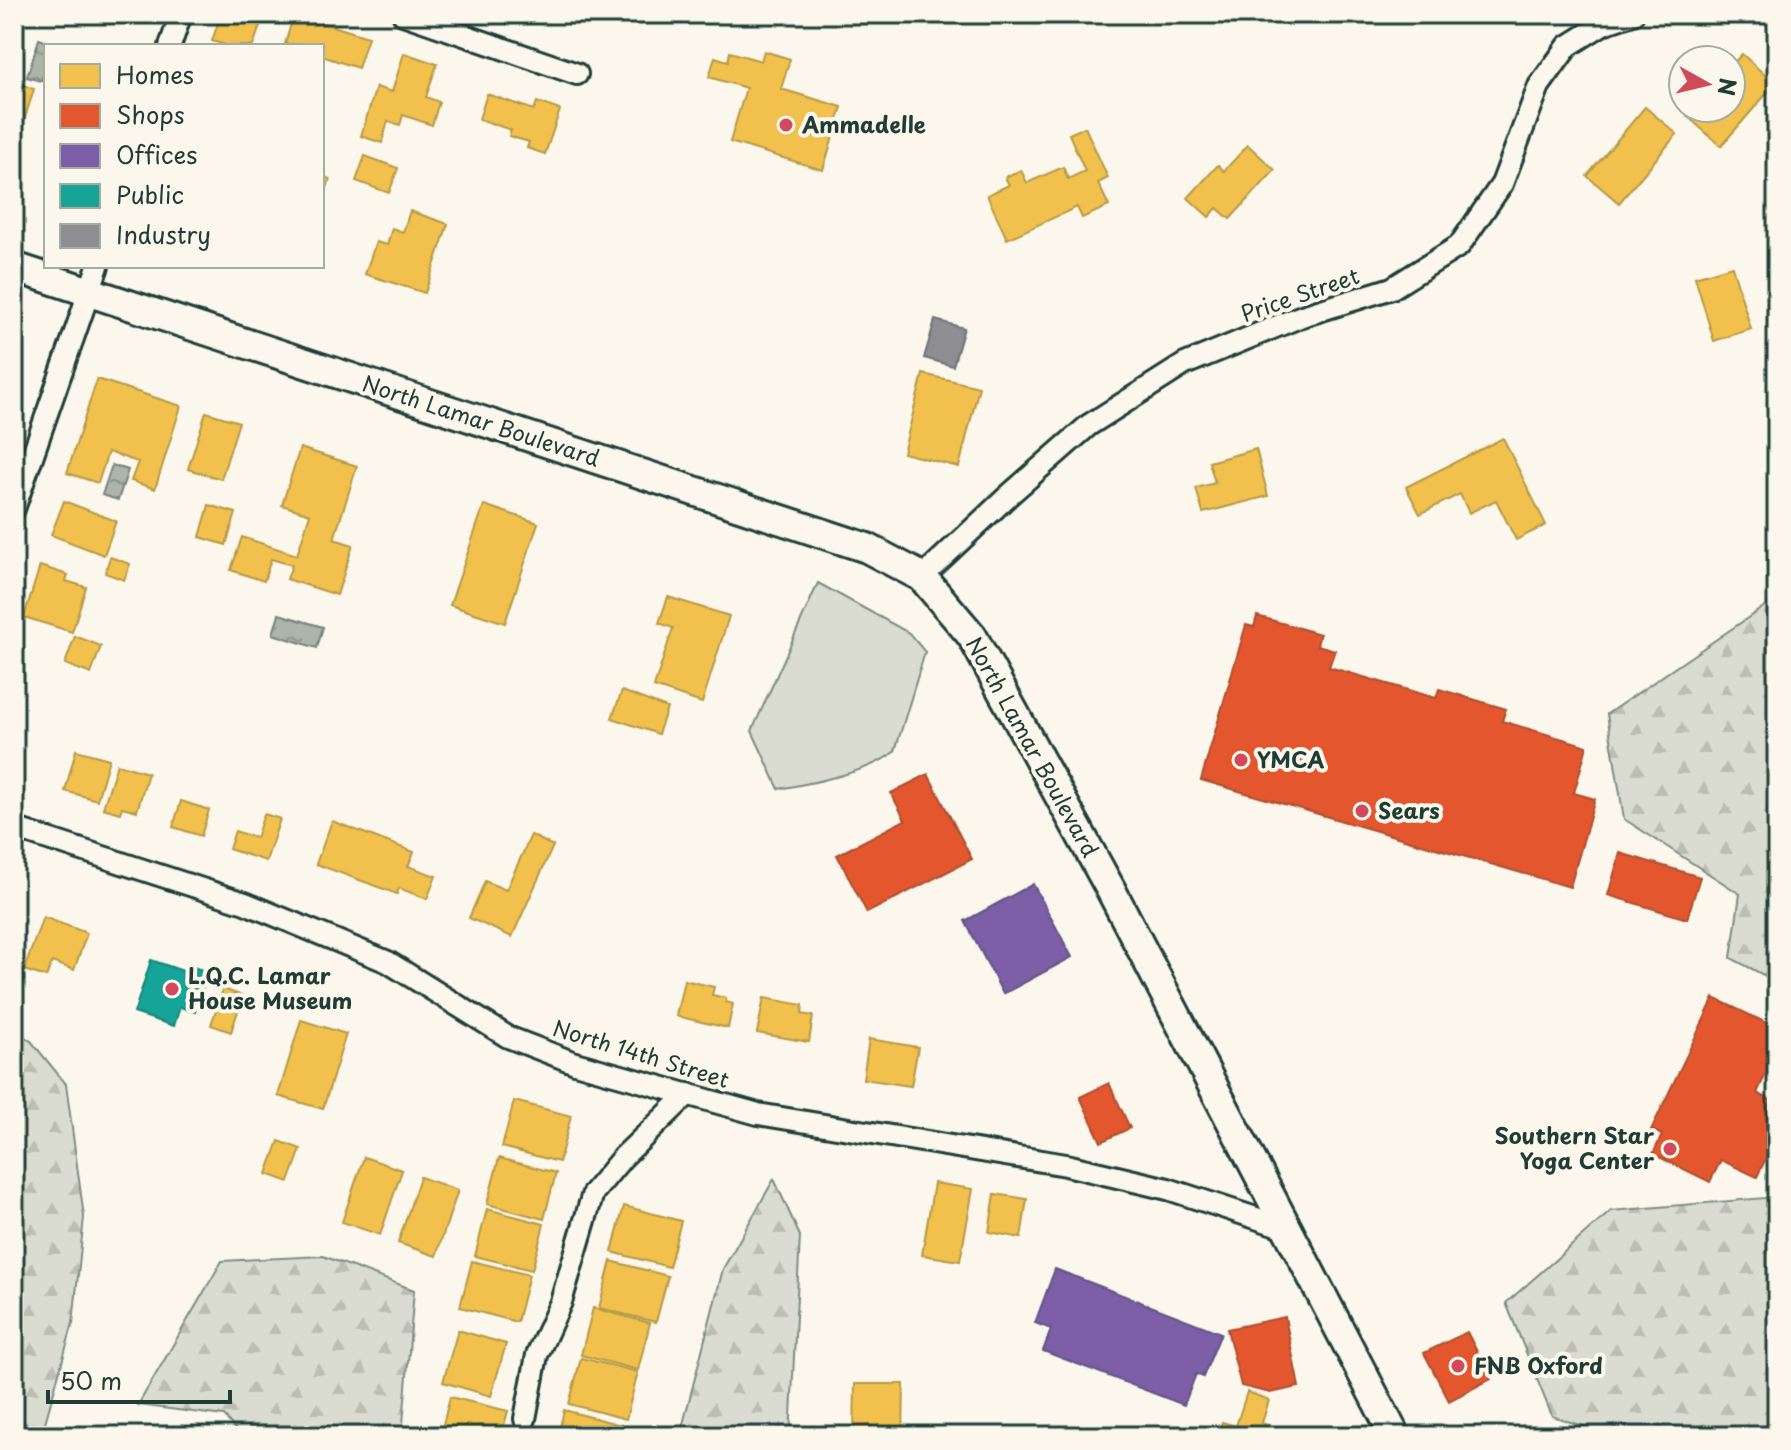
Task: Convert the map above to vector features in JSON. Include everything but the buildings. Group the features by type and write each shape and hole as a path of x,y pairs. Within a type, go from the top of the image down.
{"street":[{"path":"171,44 181,14"},
{"path":"403,14 577,74"},
{"name":"Price Street","path":"922,577 1089,425 1185,364 1302,316 1392,288 1459,246 1502,184 1539,86 1568,46 1603,24 1633,14"},
{"name":"North Lamar Boulevard","path":"14,267 94,279 867,548 922,577 979,647 1111,890 1395,1436"},
{"path":"14,509 94,279"},
{"name":"North 14th Street","path":"14,828 245,903 388,962 508,1037 575,1063 758,1114 1066,1165 1168,1189 1286,1228"},
{"path":"525,1419 537,1355 561,1302 593,1193 622,1158 688,1094"}],"green space":[{"path":"818,583 909,633 925,652 895,751 857,771 779,789 752,731"},
{"path":"1777,600 1777,982 1731,958 1740,894 1624,819 1607,714"},
{"path":"14,1030 31,1041 66,1084 84,1217 73,1323 43,1430 14,1419"},
{"path":"774,1179 800,1236 790,1436 680,1436 723,1269"},
{"path":"1777,1197 1777,1436 1613,1436 1552,1416 1506,1303 1611,1211"},
{"path":"323,1256 414,1290 402,1436 241,1436 224,1416 138,1405 222,1261"}],"water":[{"path":"39,39 53,44 44,44 41,81 27,77"},
{"path":"112,465 128,470 118,500 102,495"},
{"path":"279,614 323,627 317,648 273,634"}],"place":[{"name":"Ammadelle","path":"786,125"},
{"name":"YMCA","path":"1241,760"},
{"name":"Sears","path":"1362,811"},
{"name":"L.Q.C. Lamar House Museum","path":"172,989"},
{"name":"Southern Star Yoga Center","path":"1670,1149"},
{"name":"FNB Oxford","path":"1458,1366"}]}
